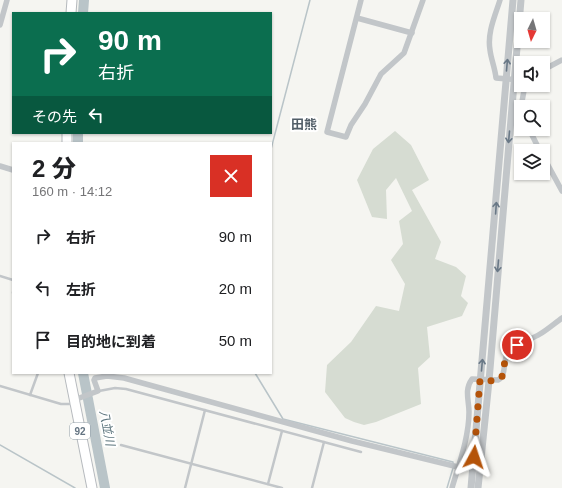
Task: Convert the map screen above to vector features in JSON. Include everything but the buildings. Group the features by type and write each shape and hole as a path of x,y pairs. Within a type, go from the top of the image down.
{"main road":[{"path":"71,12 72,0"},
{"name":"92","path":"69,374 76,401 92,488"}],"street":[{"path":"0,25 8,0"},
{"path":"361,0 327,132 346,137 351,125 365,104 380,74 404,53 423,0"},
{"path":"500,0 492,23 490,48 495,66 496,78 514,80"},
{"path":"471,488 513,0"},
{"path":"519,56 521,0"},
{"path":"356,18 412,33"},
{"path":"550,66 562,60"},
{"path":"478,488 517,92"},
{"path":"0,166 12,170"},
{"path":"550,169 562,191"},
{"path":"452,488 468,420 469,412 467,392 472,379 489,381 498,380 501,378 503,376 505,359 510,350 539,335 562,318"},
{"path":"76,401 96,392 95,378 107,376 124,378 352,441 458,467"}],"lane":[{"path":"0,276 12,280"},
{"path":"30,395 38,374"},
{"path":"0,386 61,404 76,401"},
{"path":"96,392 115,388 126,389 361,452"},
{"path":"185,488 205,410"},
{"path":"268,484 282,431"},
{"path":"312,488 324,442"},
{"path":"121,445 282,488"}],"shaded area":[{"path":"395,131 411,145 429,180 412,190 441,242 435,259 456,267 466,276 461,296 468,303 462,316 427,327 430,357 418,368 421,404 376,422 364,425 345,418 325,392 327,365 351,342 376,306 399,311 405,284 391,260 403,244 399,221 412,211 396,178 386,190 387,219 372,217 357,180 373,149"}],"waterway":[{"name":"八並川","path":"83,12 84,0"},
{"path":"272,145 310,0"},
{"name":"八並川","path":"78,134 78,142"},
{"name":"八並川","path":"83,374 105,488"},
{"path":"256,374 283,419 453,462 453,464"},
{"path":"0,445 75,488"},
{"path":"447,488 453,468"}],"district":[{"name":"田熊","path":"304,124"}],"route":[{"path":"474,457 480,380 489,381 498,380 501,378 503,376 503,365 506,354 517,345"}]}
